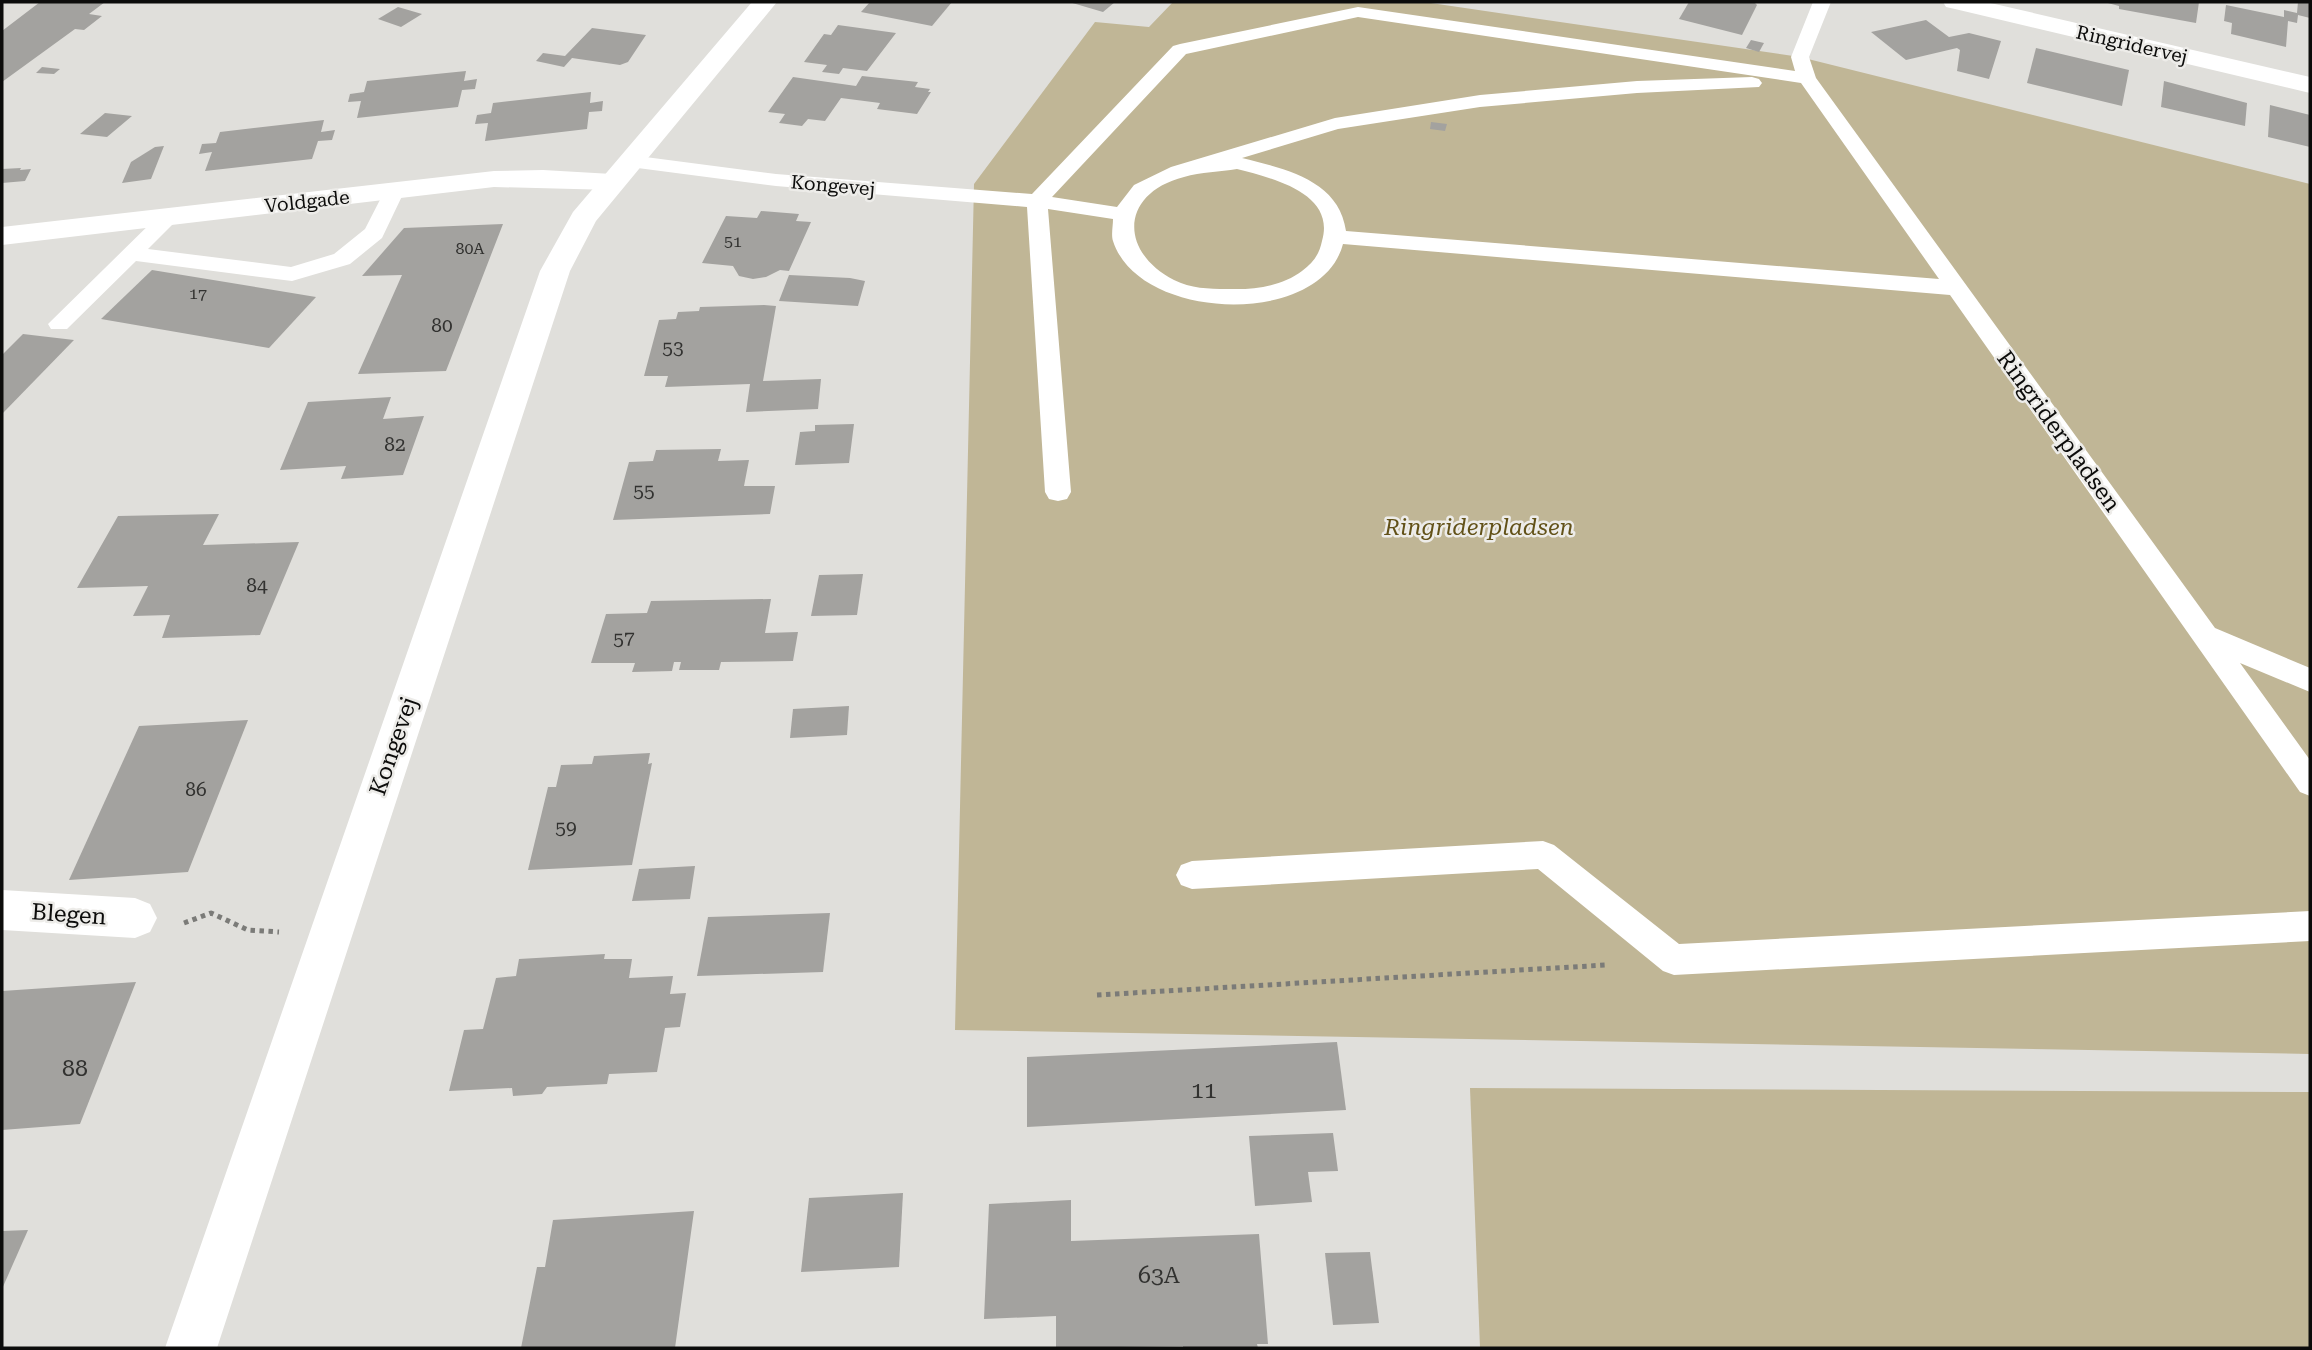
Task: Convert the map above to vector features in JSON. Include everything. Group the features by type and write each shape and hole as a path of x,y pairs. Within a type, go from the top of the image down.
{"street":[{"name":"Kongevej","path":"191,1348 329,932 555,271 583,218 765,2"},
{"name":"Ringridervej","path":"1955,2 2310,85"},
{"name":"Voldgade","path":"2,236 494,179 621,172"},
{"name":"Blegen","path":"2,910 135,918"}],"lane":[{"path":"1807,78 1800,57 1822,2"},
{"path":"1058,492 1037,201 1180,50 1358,12 1807,78"},
{"path":"1201,164 1237,163 1286,174 1314,190 1333,214 1337,237 1325,264 1301,282 1254,296 1214,297 1170,287 1141,270 1120,237 1121,214 1138,190 1163,175 1335,124 1480,101 1637,87 1807,78"},
{"name":"Ringriderpladsen","path":"1807,78 2310,783"},
{"name":"Kongevej","path":"621,172 776,180 1037,201 1121,214"},
{"path":"131,254 292,274 342,259 374,233 394,191"},
{"path":"59,324 169,217"},
{"path":"1337,237 1956,288"},
{"path":"2205,636 2310,680"},
{"path":"1192,875 1543,855 1674,961 2310,926"}],"path":[{"path":"135,918 180,925 211,913 248,930 329,932"},
{"path":"1097,995 1674,961"}],"green space":[{"name":"Ringriderpladsen","path":"1173,2 1424,2 1800,57 2310,184 2310,1054 955,1030 974,184 1095,22 1149,27"},
{"path":"1470,1088 2310,1092 2310,1348 1480,1348"}],"building":[{"path":"40,2 105,2 89,14 102,16 84,30 75,29 2,82 2,31"},
{"path":"870,2 952,2 932,26 861,12"},
{"path":"1069,2 1115,2 1103,12"},
{"path":"1689,2 1754,2 1757,5 1742,35 1679,19"},
{"path":"2104,2 2199,2 2196,23 2119,9 2119,6"},
{"path":"2298,2 2310,2 2310,18 2298,15 2297,23 2288,21 2286,47 2231,34 2232,23 2224,21 2226,5 2284,17 2284,10 2297,13"},
{"path":"398,7 422,14 401,27 378,19"},
{"path":"1926,20 1949,37 1969,33 2001,41 1989,79 1957,71 1960,50 1957,48 1906,60 1871,32"},
{"path":"838,25 896,33 867,71 843,68 839,74 822,72 827,65 804,62 824,34 831,35"},
{"path":"592,28 646,35 628,62 620,65 572,58 564,67 536,61 543,53 565,56"},
{"path":"1751,40 1764,43 1759,52 1746,48"},
{"path":"2036,48 2129,70 2122,106 2027,83"},
{"path":"42,67 60,69 54,74 36,73"},
{"path":"466,71 464,81 477,79 475,89 462,90 458,107 357,118 361,101 348,102 350,94 364,92 367,81"},
{"path":"862,76 918,82 915,87 930,89 928,92 931,92 917,114 877,109 880,103 841,98 825,121 808,119 802,126 779,123 785,114 768,112 793,77 856,86"},
{"path":"2164,81 2247,103 2245,126 2161,107"},
{"path":"591,92 590,103 603,101 602,111 589,112 587,129 485,141 488,123 475,124 477,115 491,113 493,103"},
{"path":"2270,105 2310,115 2310,147 2268,137"},
{"path":"105,113 132,116 107,137 80,134"},
{"path":"324,120 321,132 335,130 332,140 318,141 312,159 205,171 212,152 199,154 202,144 216,143 220,132"},
{"path":"1431,122 1447,124 1445,131 1430,129"},
{"path":"164,146 151,179 122,183 131,162 155,147"},
{"path":"21,168 20,170 31,169 25,181 2,183 2,169"},
{"path":"761,211 799,214 796,221 811,222 789,271 780,270 766,277 753,279 739,276 733,266 702,263 726,216 757,218"},
{"path":"503,224 446,371 358,374 402,275 362,276 404,228"},
{"path":"152,270 316,297 269,348 101,319"},
{"path":"789,275 865,281 858,306 779,301"},
{"path":"776,306 763,381 821,379 818,409 746,412 750,384 665,387 668,376 644,376 659,320 676,319 678,312 699,311 700,307"},
{"path":"23,334 74,340 2,414 2,355"},
{"path":"391,397 383,419 424,416 403,475 341,479 346,466 280,470 308,402"},
{"path":"854,424 849,463 795,465 800,432 815,431 815,425"},
{"path":"721,449 718,461 749,460 744,486 775,486 770,514 613,520 629,462 653,461 656,450"},
{"path":"219,514 203,545 299,542 260,635 162,638 170,615 133,616 148,586 77,588 118,516"},
{"path":"863,574 857,615 811,616 819,575"},
{"path":"771,599 765,633 798,632 793,661 721,662 719,670 679,670 681,662 674,662 672,671 632,672 635,663 591,663 606,614 647,613 651,601"},
{"path":"849,706 847,735 790,738 793,709"},
{"path":"248,720 188,872 69,880 139,726"},
{"path":"650,753 648,764 652,763 632,865 528,870 548,787 556,787 561,765 592,764 594,756"},
{"path":"695,866 690,899 632,901 639,869"},
{"path":"830,913 823,972 697,976 708,917"},
{"path":"605,954 604,959 632,959 629,978 673,976 670,994 686,993 680,1027 665,1028 657,1072 609,1074 607,1084 547,1087 542,1094 513,1096 512,1088 449,1091 464,1030 483,1029 496,978 516,976 519,959"},
{"path":"136,982 80,1124 2,1130 2,991"},
{"path":"1337,1042 1346,1110 1027,1127 1027,1057"},
{"path":"1333,1133 1338,1171 1308,1172 1312,1202 1255,1206 1249,1136"},
{"path":"903,1193 899,1267 801,1272 809,1198"},
{"path":"1071,1200 1071,1241 1259,1234 1268,1344 1257,1344 1258,1348 1056,1348 1056,1316 984,1319 989,1204"},
{"path":"694,1211 675,1348 521,1348 537,1267 545,1267 553,1220"},
{"path":"28,1230 2,1289 2,1231"},
{"path":"1370,1252 1379,1323 1333,1325 1325,1253"}]}
